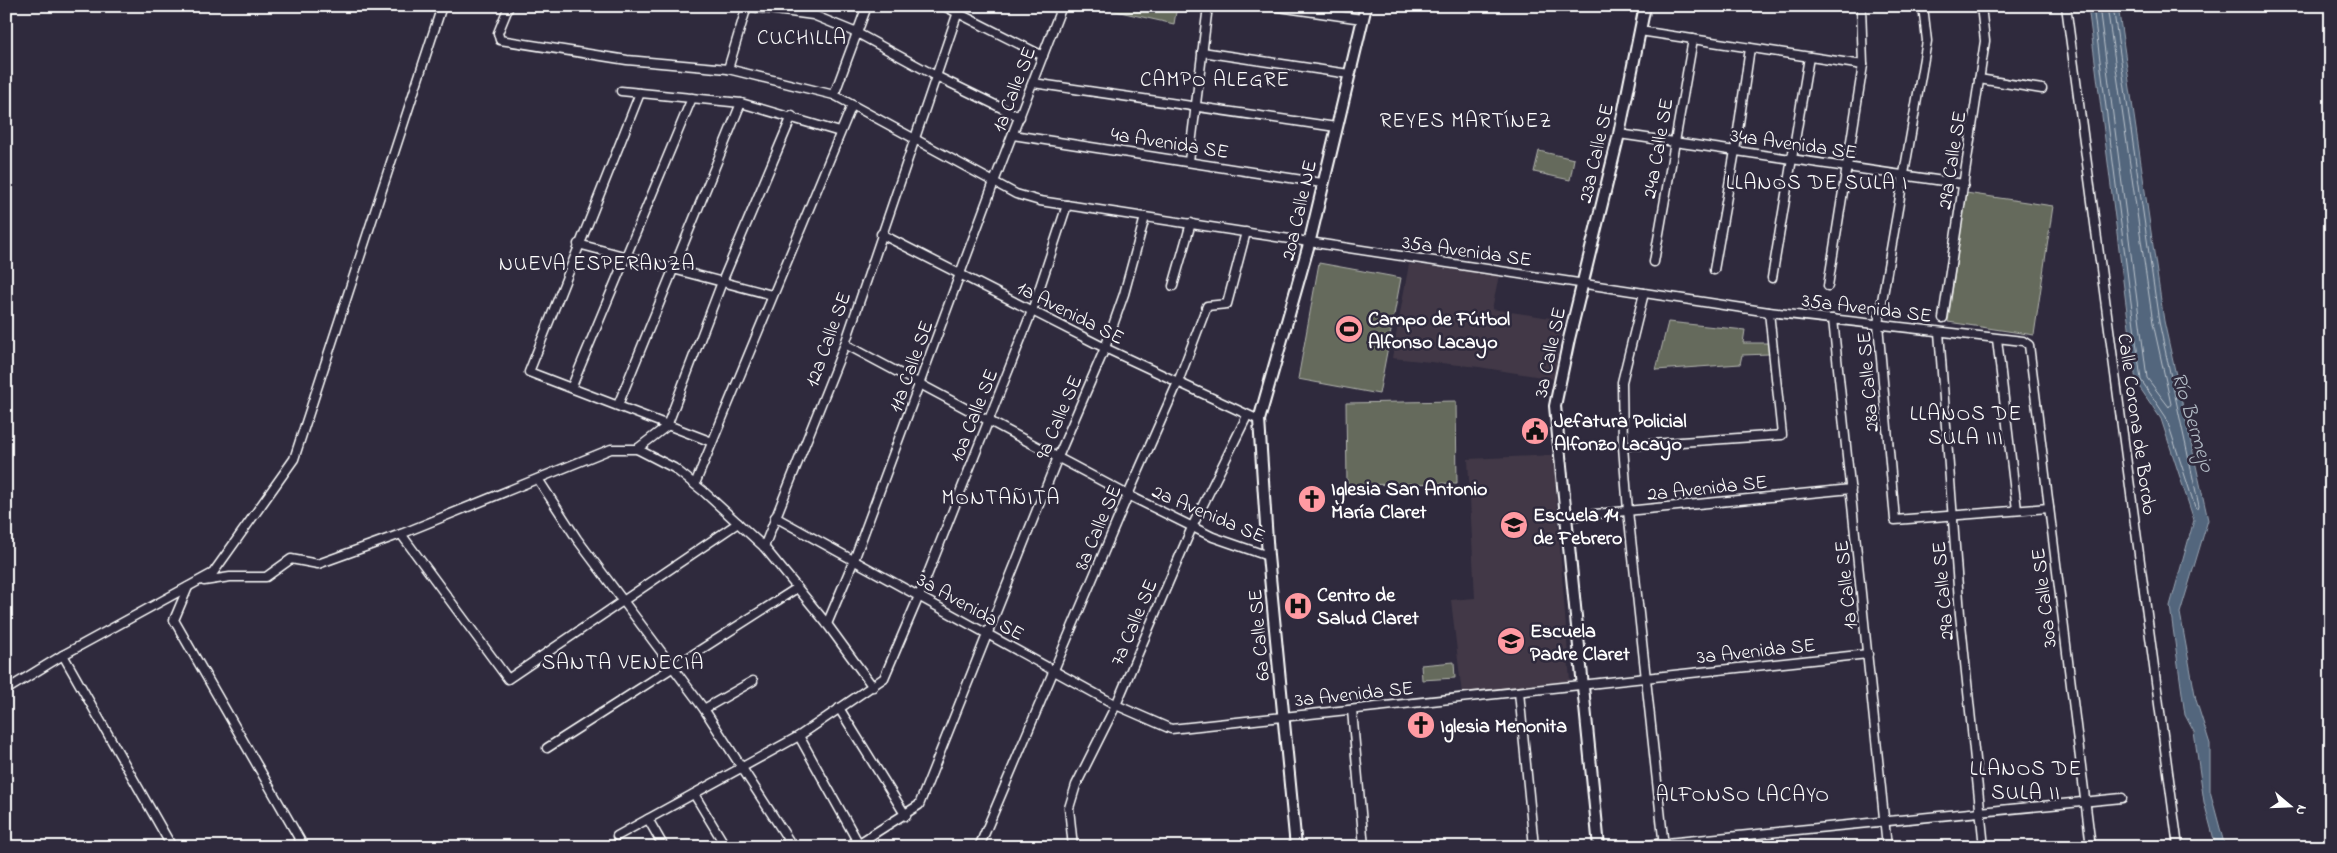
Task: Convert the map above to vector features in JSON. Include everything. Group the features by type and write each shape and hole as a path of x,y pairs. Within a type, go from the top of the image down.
{"street":[{"path":"6,690 63,656 213,573 294,459 380,190 417,85 442,6"},
{"name":"35a Avenida SE","path":"509,6 498,33 500,40 514,44 627,60 728,69 834,95 913,140 1016,194 1040,201 1191,223 1309,244 1769,312 2023,341 2029,345"},
{"path":"728,69 746,6 813,15 857,33 936,76 1020,117"},
{"path":"834,95 867,6"},
{"path":"944,6 959,10 1043,56"},
{"name":"1a Calle SE","path":"994,182 1062,6"},
{"path":"1189,161 1208,6"},
{"path":"1272,6 1362,19"},
{"name":"20a Calle NE","path":"1259,420 1309,244 1322,183 1366,6"},
{"path":"1828,286 1863,65 1861,6"},
{"name":"28a Calle SE","path":"1923,6 1927,41 1878,324 1895,520 1952,515"},
{"name":"29a Calle SE","path":"1943,318 1985,41 1981,6"},
{"name":"Calle Corona de Bordo","path":"2066,6 2178,847"},
{"name":"23a Calle SE","path":"1582,283 1619,134 1640,31 1643,7"},
{"name":"12a Calle SE","path":"764,547 844,344 959,10"},
{"path":"1640,31 1863,65"},
{"name":"24a Calle SE","path":"1654,262 1693,39"},
{"path":"1714,270 1735,151 1750,48"},
{"path":"1202,52 1349,74"},
{"path":"1772,278 1809,57"},
{"path":"1979,79 2042,89"},
{"path":"1033,83 1336,127"},
{"path":"621,91 741,103 792,116 840,132"},
{"path":"640,93 578,244 529,372 572,386 667,426 712,442"},
{"path":"572,386 692,98"},
{"path":"618,404 741,103"},
{"path":"695,484 852,105"},
{"path":"637,449 667,426 722,282 792,116"},
{"name":"34a Avenida SE","path":"1619,134 1964,184"},
{"name":"4a Avenida SE","path":"1013,135 1322,183"},
{"name":"11a Calle SE","path":"827,624 854,560 994,182"},
{"name":"10a Calle SE","path":"617,836 799,736 884,678 890,668 1032,311 1067,205"},
{"name":"9a Calle SE","path":"857,846 906,816 919,805 1058,457 1104,348 1124,294 1145,216"},
{"path":"1173,286 1191,223"},
{"name":"8a Calle SE","path":"979,847 1128,495 1178,382 1207,306 1227,304 1246,232"},
{"name":"1a Avenida SE","path":"881,234 1104,348 1259,420"},
{"path":"578,244 772,295"},
{"name":"3a Calle SE","path":"1582,283 1555,406 1599,847"},
{"path":"1644,293 1622,382 1623,446 1628,511 1664,845"},
{"path":"1623,446 1782,435 1769,312"},
{"name":"1a Calle SE","path":"1833,319 1887,847"},
{"name":"29a Calle SE","path":"1939,332 1960,614 1984,847"},
{"path":"1997,339 2017,510"},
{"name":"2a Avenida SE","path":"844,344 1128,495 1193,525 1213,537 1268,556"},
{"name":"30a Calle SE","path":"2029,345 2091,847"},
{"name":"7a Calle SE","path":"1072,847 1069,808 1076,785 1116,705 1193,525 1247,416"},
{"name":"6a Calle SE","path":"1259,420 1268,556 1296,847"},
{"path":"197,582 230,577 266,577 291,559 318,564 402,534 611,450 637,449 674,468 695,484 764,547 827,624 873,687"},
{"path":"538,479 577,539 704,709 793,847"},
{"name":"2a Avenida SE","path":"1566,517 1851,489"},
{"path":"1952,515 2049,508"},
{"name":"3a Avenida SE","path":"775,517 989,633 1116,705 1171,729 1868,654"},
{"path":"402,534 508,679 738,523"},
{"path":"188,587 174,620 304,847"},
{"path":"547,748 797,588"},
{"path":"63,656 172,847"},
{"path":"704,709 753,681"},
{"path":"1519,692 1534,847"},
{"path":"839,708 906,816"},
{"path":"1352,710 1364,847"},
{"path":"799,736 857,846"},
{"path":"694,794 726,847"},
{"path":"1626,847 1664,845 2122,798"},
{"path":"648,819 664,847"}],"shaded area":[{"path":"1409,264 1499,275 1492,309 1563,320 1554,379 1479,367 1392,358"},
{"path":"1553,455 1570,682 1462,694 1451,600 1475,598 1468,459"}],"green space":[{"path":"1093,6 1177,6 1174,24"},
{"path":"1539,151 1574,159 1570,180 1534,172"},
{"path":"1966,193 2053,206 2034,335 1948,322"},
{"name":"Campo de Fútbol Alfonso Lacayo","path":"1319,263 1401,278 1379,394 1298,379"},
{"path":"1668,322 1745,330 1743,343 1769,343 1769,354 1742,355 1740,364 1656,370"},
{"path":"1456,401 1457,483 1347,485 1346,403"},
{"path":"1454,662 1455,678 1422,680 1421,665"}],"water":[{"path":"2088,6 2118,6 2164,321 2208,520 2180,613 2196,700 2210,744 2210,791 2225,847 2216,847 2204,802 2194,732 2185,715 2170,606 2194,520 2161,419 2136,382"}],"place":[{"name":"Campo de Fútbol Alfonso Lacayo","path":"1349,329"},
{"name":"Jefatura Policial Alfonzo Lacayo","path":"1535,431"},
{"name":"Iglesia San Antonio María Claret","path":"1312,499"},
{"name":"Escuela 14 de Febrero","path":"1514,525"},
{"name":"Centro de Salud Claret","path":"1298,606"},
{"name":"Escuela Padre Claret","path":"1511,641"},
{"name":"Iglesia Menonita","path":"1421,725"}],"district":[{"name":"CUCHILLA","path":"802,37"},
{"name":"CAMPO ALEGRE","path":"1215,79"},
{"name":"REYES MARTÍNEZ","path":"1466,120"},
{"name":"LLANOS DE SULA I","path":"1817,182"},
{"name":"NUEVA ESPERANZA","path":"597,263"},
{"name":"LLANOS DE SULA III","path":"1966,425"},
{"name":"MONTAÑITA","path":"1001,497"},
{"name":"SANTA VENECIA","path":"623,662"},
{"name":"LLANOS DE SULA II","path":"2026,780"},
{"name":"ALFONSO LACAYO","path":"1743,794"}],"water label":[{"name":"Río Bermejo","path":"2194,422"}]}
